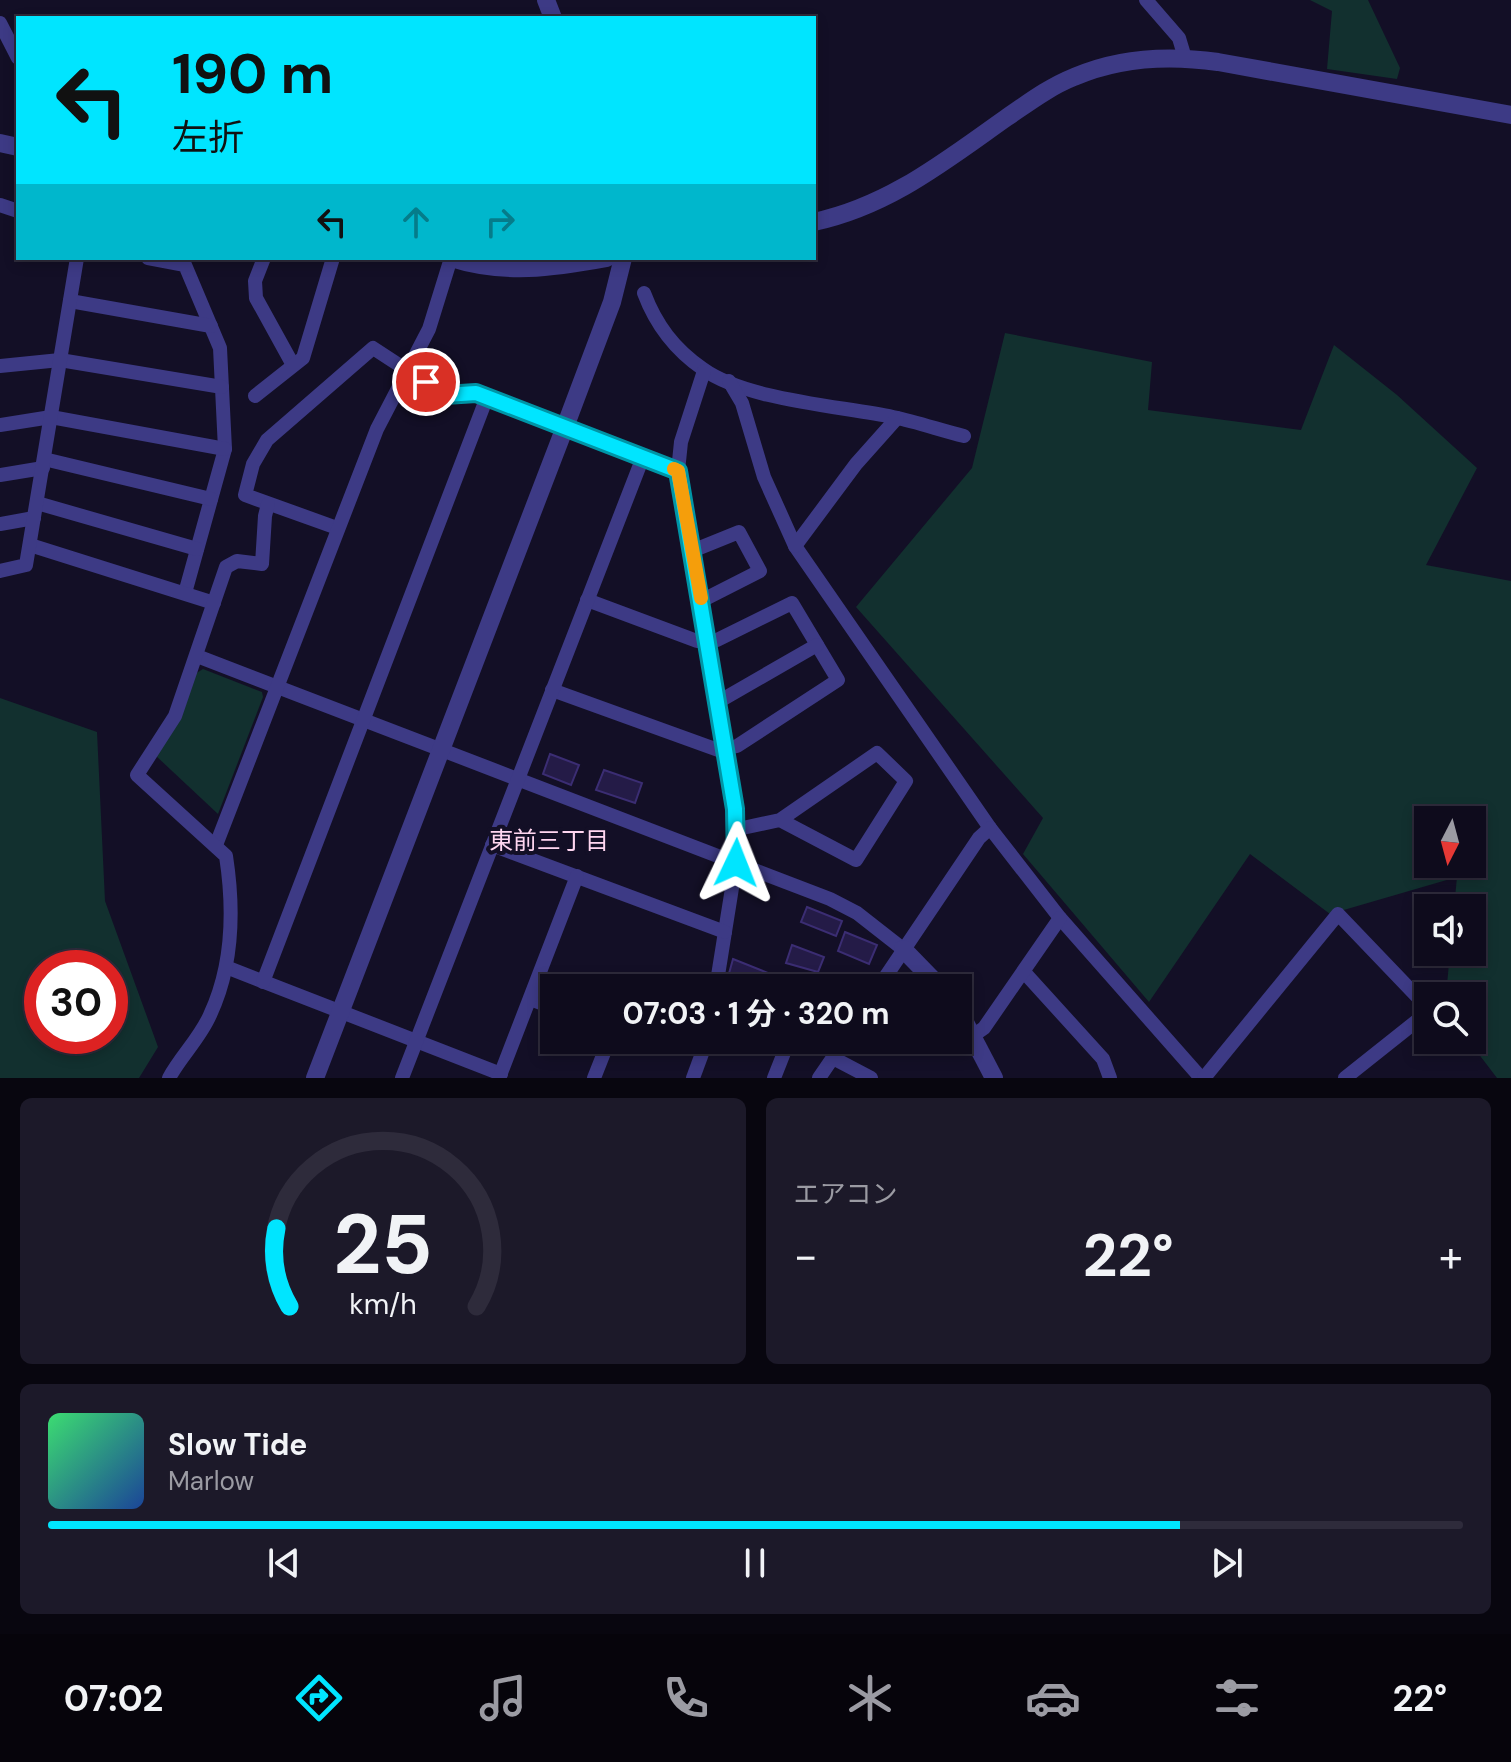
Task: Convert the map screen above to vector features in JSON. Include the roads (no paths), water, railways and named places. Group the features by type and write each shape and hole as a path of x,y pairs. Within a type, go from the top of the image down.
{"street":[{"path":"1146,0 1179,38 1185,58"},
{"path":"0,23 16,54"},
{"path":"816,222 840,217 888,198 1024,105 1075,76 1126,62 1185,58 1511,115"},
{"path":"0,571 26,565 77,260"},
{"path":"159,260 185,265 220,348 225,449 185,593"},
{"path":"263,260 255,281 256,298 293,365"},
{"path":"255,396 303,358 332,260"},
{"path":"216,845 377,429 429,329 450,260"},
{"path":"459,260 496,269 533,270 595,260"},
{"path":"315,1078 612,302 622,260"},
{"path":"644,293 655,321 671,341 704,371 751,390 897,418 964,436"},
{"path":"70,301 211,326"},
{"path":"337,528 245,495 253,464 267,440 286,420 373,348 445,395 476,393 678,471"},
{"path":"0,366 60,360 222,387"},
{"path":"704,371 681,442 678,471 738,829 736,863 718,974"},
{"path":"729,381 742,403 764,477 795,546 990,828 1060,918 1202,1078 1338,914 1414,995"},
{"path":"263,982 487,397"},
{"path":"0,425 51,417 225,449"},
{"path":"795,546 856,464 897,418"},
{"path":"402,1078 643,457"},
{"path":"0,475 43,463 211,499"},
{"path":"169,1078 209,1018 226,967 231,890 226,856 137,775 175,716 226,567 237,561 262,564 268,504"},
{"path":"0,524 36,510 197,549"},
{"path":"692,551 739,532 760,571 701,601"},
{"path":"30,545 214,603"},
{"path":"552,690 718,750 726,750 737,746 838,680 792,603 717,640 697,641 587,600"},
{"path":"718,702 817,645"},
{"path":"197,656 830,899 857,913 903,949 927,974"},
{"path":"738,829 780,820 877,753 906,781 856,860 780,820"},
{"path":"887,974 979,838 990,828"},
{"path":"492,845 725,932"},
{"path":"226,967 500,1076 577,876"},
{"path":"974,1035 984,1028 1060,918"},
{"path":"1024,972 1103,1059 1110,1078"},
{"path":"530,999 540,1003"},
{"path":"1345,1078 1414,1021"},
{"path":"972,1032 994,1078"},
{"path":"594,1078 603,1054"},
{"path":"693,1078 702,1054"},
{"path":"774,1078 783,1054"},
{"path":"819,1078 836,1054"},
{"path":"833,1058 871,1078"},
{"path":"1180,1078 1187,1062"}],"district":[{"name":"東前三丁目","path":"549,840"}]}
